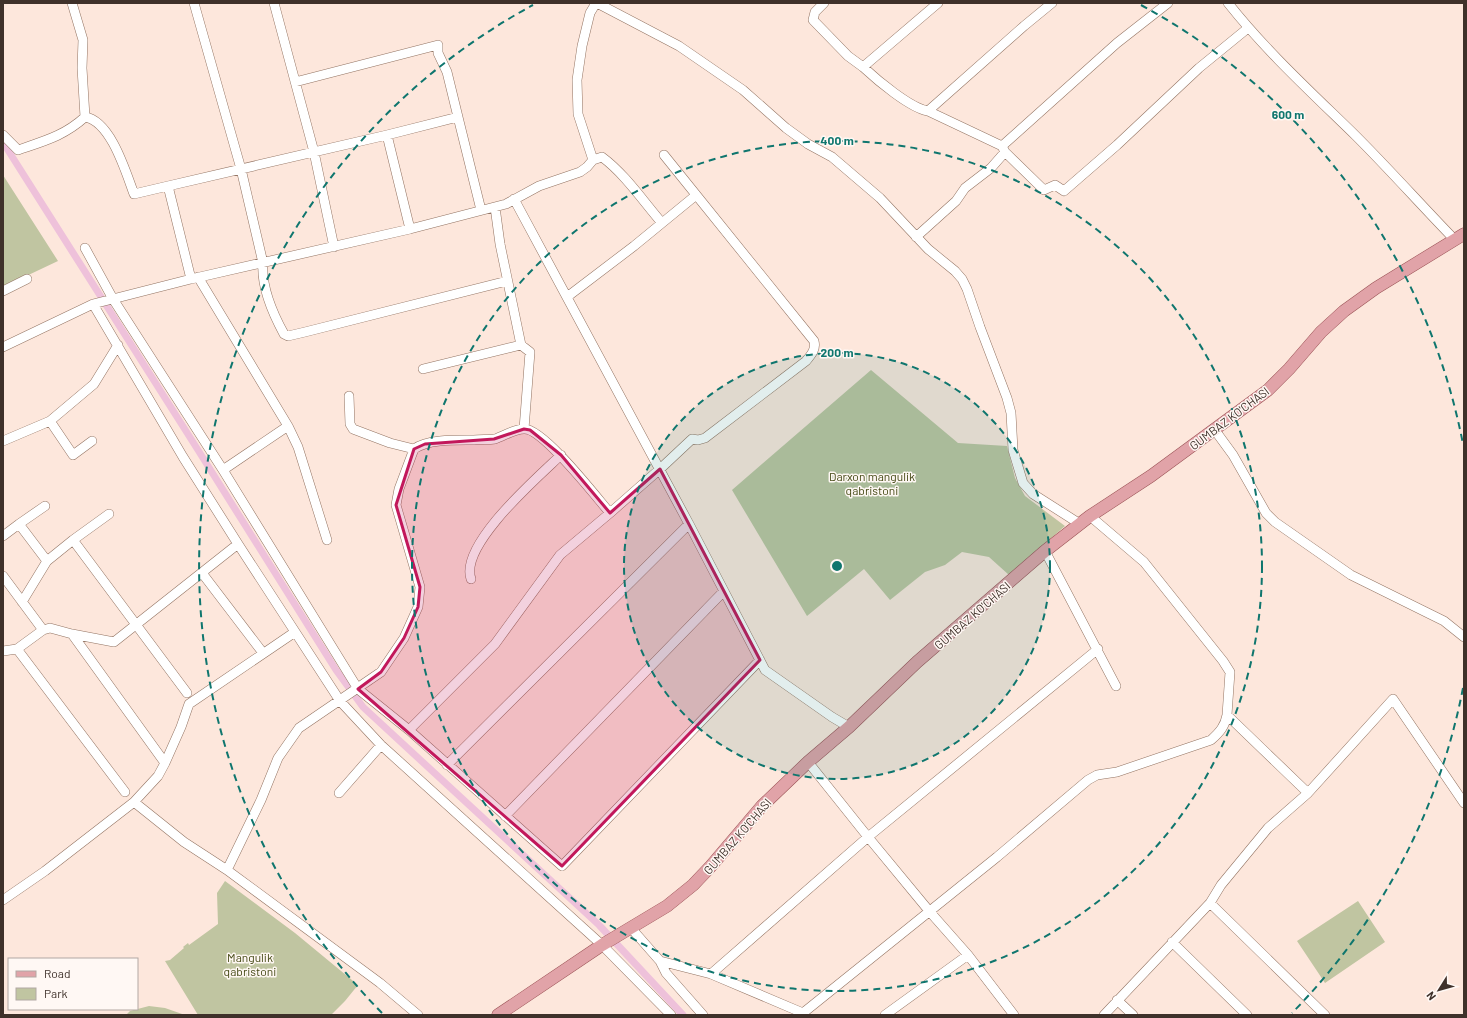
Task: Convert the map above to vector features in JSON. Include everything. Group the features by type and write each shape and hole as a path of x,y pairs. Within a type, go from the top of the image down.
{"main road":[{"name":"GUMBAZ KO'CHASI","path":"498,1015 602,945 667,906 693,886 762,806 808,762 848,727 917,662 1045,551 1090,516 1151,476 1268,390 1289,369 1321,332 1344,311 1376,288 1459,237"}],"street":[{"path":"3,135 18,150 51,140 76,126 85,117 82,68 83,40 72,3"},
{"path":"194,3 241,169 264,263 263,271 268,298 284,334 288,336 507,280"},
{"path":"274,3 314,152 334,247"},
{"path":"593,160 578,114 577,80 582,46 590,13 597,3 679,46 744,90 786,128 808,144 832,157 880,198 928,249 955,271 962,279 967,289 1007,398 1011,413 1013,450 1023,483 1033,494 1080,524"},
{"path":"824,3 815,12 813,20 848,56 895,93 919,108 928,111 1003,149 1044,190 1055,185 1064,191 1122,140 1199,68 1248,28"},
{"path":"863,67 938,3"},
{"path":"928,111 1052,3"},
{"path":"916,237 956,201 965,188 991,168 1003,149 1117,44 1168,3"},
{"path":"1228,3 1248,28 1285,68 1459,237"},
{"path":"295,82 438,45 438,53 447,72 481,210"},
{"path":"85,117 95,120 105,130 119,156 134,194 458,117"},
{"path":"387,135 410,229"},
{"path":"409,730 495,644 560,555 660,470 692,439 698,440 705,438 812,355 815,346 814,341 664,155"},
{"path":"3,347 93,304 194,278 410,229 506,204 539,186 580,172 593,160 602,157 620,173 662,223"},
{"path":"168,186 194,278 288,426 298,446 327,540"},
{"path":"567,297 696,196"},
{"path":"514,199 689,524 765,670 832,718 848,727"},
{"path":"495,207 500,244 521,345 528,350 530,358 524,429"},
{"path":"86,248 113,299 223,470 356,690 409,730 505,816 560,870 760,660"},
{"path":"3,291 27,279"},
{"path":"93,304 183,457 295,632 341,700 381,745 602,945 671,1015"},
{"path":"3,441 50,421 94,384 118,345"},
{"path":"423,369 521,345"},
{"path":"349,396 350,424 353,429 390,444 414,449 425,444 456,440 494,439 524,429 530,430 536,433 561,455 610,513"},
{"path":"50,421 73,455 92,440"},
{"path":"223,470 288,426"},
{"path":"1214,429 1233,456 1266,513 1275,522 1351,575 1444,621 1464,638"},
{"path":"227,870 278,758 299,728 381,672 404,638 418,607 420,587 396,505 399,489 414,449"},
{"path":"471,579 468,572 476,547 510,504 561,455"},
{"path":"3,536 45,506"},
{"path":"22,602 47,561 108,514"},
{"path":"660,961 711,974 803,1013 930,912 1088,780 1097,775 1117,772 1211,740 1220,732 1226,724 1230,672 1223,661 1144,562 1090,516"},
{"path":"19,524 47,561"},
{"path":"447,765 689,524"},
{"path":"73,540 186,693"},
{"path":"3,651 17,649 43,630 50,628 114,642 238,544"},
{"path":"1045,551 1098,649 1116,686"},
{"path":"202,573 263,653"},
{"path":"3,576 43,630"},
{"path":"505,816 724,591"},
{"path":"3,900 45,871 134,802 158,776 182,727 189,704 295,632"},
{"path":"72,634 165,763"},
{"path":"17,649 125,792"},
{"path":"711,974 868,837 1098,649"},
{"path":"1104,1015 1210,903 1221,885 1268,828 1308,793 1393,699 1464,803"},
{"path":"1227,715 1308,793"},
{"path":"339,793 381,745"},
{"path":"808,762 930,912 968,955 1014,1015"},
{"path":"134,802 184,842 227,870 380,983 418,1015"},
{"path":"1210,903 1325,1015"},
{"path":"631,928 660,961 666,974 703,1015"},
{"path":"1172,942 1247,1015"},
{"path":"885,1015 968,955"},
{"path":"1117,1000 1132,1015"}],"highlighted area":[{"path":"524,429 530,430 561,455 610,513 660,469 760,660 562,866 358,689 381,672 404,638 418,607 420,587 396,505 414,449 425,444 494,439"}],"green space":[{"path":"3,175 58,261 3,287"},
{"name":"Darxon mangulik qabristoni","path":"871,370 958,443 1007,446 1015,478 1025,496 1065,526 1009,575 989,557 962,552 945,565 925,572 890,600 864,569 807,616 732,490"},
{"name":"Mangulik qabristoni","path":"225,881 295,933 358,985 331,1015 198,1015 165,961 170,960 188,943 189,945 218,924 217,893"},
{"path":"1358,901 1385,942 1325,983 1297,941"},
{"path":"149,1006 165,1008 185,1015 126,1015 130,1011"}],"waterway":[{"path":"3,144 336,670 363,707 599,925 683,1015"}]}
